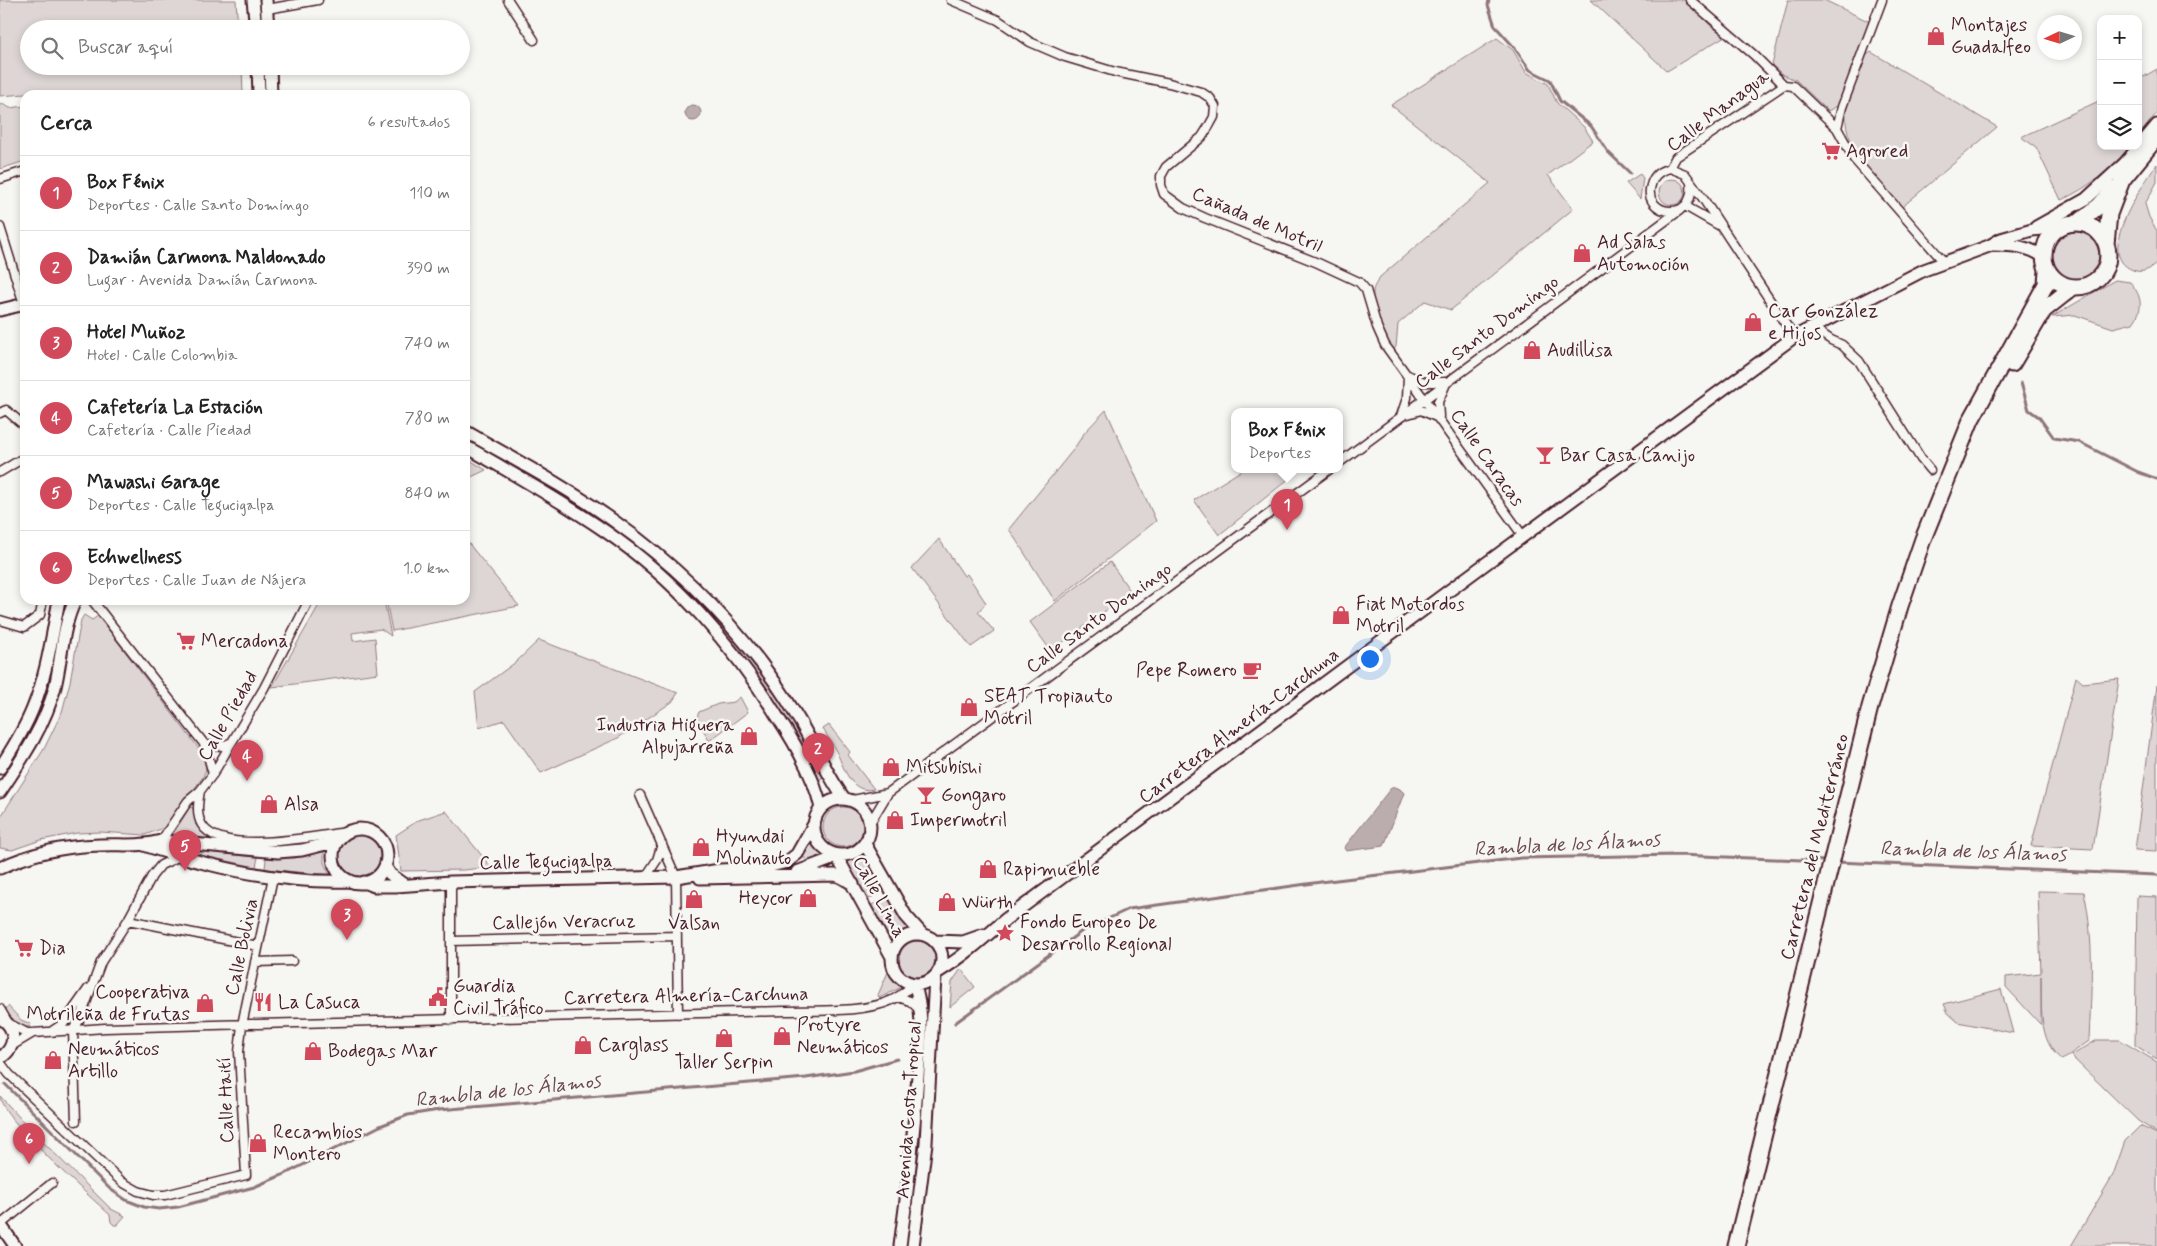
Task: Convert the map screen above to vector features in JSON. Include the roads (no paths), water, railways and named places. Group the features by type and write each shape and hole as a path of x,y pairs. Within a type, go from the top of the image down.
{"highway":[{"path":"2122,180 2109,214 2106,244 2107,260 2100,277 2083,286 2072,287 2062,284 2054,278 2046,263 2048,239 2062,226 2078,223 2100,205 2157,137"},
{"path":"2078,223 2095,229 2106,244"},
{"name":"Carretera del Mediterráneo","path":"1736,1246 1870,707 1900,606 1923,539 1970,420 2046,284 2046,263"},
{"name":"Carretera del Mediterráneo","path":"1953,465 2044,310 2072,287"}],"main road":[{"path":"253,0 255,20"},
{"path":"266,5 267,20"},
{"path":"258,75 259,90"},
{"path":"270,75 271,90"},
{"path":"2032,230 2086,199 2125,163 2157,125"},
{"path":"1989,246 2001,239 2032,230 2062,226"},
{"path":"1989,246 2014,245 2028,248 2046,263"},
{"name":"Carretera Almería-Carchuna","path":"937,975 981,942 989,933 1794,337 1908,277 1989,246"},
{"path":"0,310 20,305"},
{"path":"470,434 613,520 693,587 738,635 780,689 813,744 833,783 867,813 870,830 865,844 852,854 834,854 818,842 814,834 814,824 821,808 827,802 849,799"},
{"path":"470,449 606,531 660,575 693,608 740,662 767,700 797,749 816,790 821,808"},
{"path":"0,768 19,738 33,708 44,675 59,605"},
{"path":"0,792 27,751 48,707 54,688 67,621 73,605"},
{"name":"Calle Tegucigalpa","path":"364,882 374,886 396,886 450,882 676,877 720,870 763,868 787,862 797,854 814,824"},
{"path":"144,845 178,857 273,877 325,882 364,882 376,877 385,866 387,852 381,839 374,833 356,829 347,832 334,848 335,864 338,871 351,881"},
{"path":"2,867 47,852 79,846 144,845 161,841 278,852 302,850 338,841"},
{"name":"Calle Lima","path":"865,844 906,916 921,933"},
{"name":"Calle Tegucigalpa","path":"791,875 829,860 834,854"},
{"name":"Calle Lima","path":"834,854 853,884 892,956"},
{"path":"385,866 390,874 404,884"},
{"name":"Calle Tegucigalpa","path":"688,876 705,879 835,875 841,876 853,884"},
{"path":"913,933 921,933 936,941 942,957 937,975 926,982 914,984 900,978 892,964 892,956 898,941 913,933"},
{"name":"Carretera Almería-Carchuna","path":"936,941 963,942 989,933"},
{"name":"Avenida Costa Tropical","path":"913,1246 926,1143 937,975"},
{"name":"Avenida Costa Tropical","path":"900,1246 914,1142 919,1059 921,1012 920,1000 914,984"},
{"path":"0,1060 8,1053 14,1038 11,1026 2,1018"},
{"path":"0,1225 15,1246"}],"street":[{"path":"266,5 318,0"},
{"path":"508,0 534,40"},
{"name":"Cañada de Motril","path":"951,0 998,20 1030,42 1065,57 1115,72 1169,83 1201,92 1210,98 1215,106 1214,117 1202,137 1166,167 1161,176 1164,194 1183,208 1205,218 1318,263 1359,282 1366,290 1385,345 1425,399"},
{"name":"Calle Managua","path":"1670,168 1676,157 1784,85 1740,43 1690,0"},
{"path":"1837,128 1842,107 1882,0"},
{"path":"1784,85 1793,86 1837,128 1854,159 1944,262"},
{"path":"1691,183 1692,192 1690,200 1682,208 1670,212 1661,209 1654,203 1649,189 1653,178 1670,168 1685,174 1794,337"},
{"path":"0,179 20,173"},
{"path":"1682,208 1722,227"},
{"name":"Calle Santo Domingo","path":"1343,460 1682,208"},
{"path":"1654,227 1661,209"},
{"path":"0,227 20,290"},
{"path":"1812,327 1842,345 1859,361 1921,459 1930,470"},
{"path":"1401,416 1407,398 1408,375 1424,382 1447,382 1438,402 1440,420"},
{"name":"Calle Caracas","path":"1425,399 1523,536"},
{"path":"0,413 6,410 20,422"},
{"path":"1401,416 1420,410 1440,420"},
{"path":"0,472 20,460"},
{"name":"Calle Santo Domingo","path":"870,823 888,793 1325,473"},
{"path":"0,620 24,626 40,614 43,605"},
{"path":"96,605 206,748 213,774"},
{"name":"Calle Piedad","path":"161,841 188,801 200,791 213,774 264,688 308,605"},
{"path":"206,748 223,746 230,743"},
{"path":"206,748 224,754"},
{"path":"200,791 197,808 200,821 208,832 216,838 250,843 347,832"},
{"name":"Calle Santo Domingo","path":"849,799 888,793"},
{"path":"640,795 676,877 678,1014"},
{"path":"645,878 656,860 662,844"},
{"path":"76,1121 73,1030 80,1019 101,962 128,920 152,876 161,865 178,857"},
{"name":"Calle Bolivia","path":"242,1025 273,877"},
{"path":"450,882 451,1020"},
{"path":"128,920 258,946"},
{"name":"Callejón Veracruz","path":"451,942 677,936"},
{"path":"255,962 292,961"},
{"path":"50,1032 64,1023 94,978"},
{"name":"Carretera Almería-Carchuna","path":"12,1045 33,1034 73,1030 871,1007 898,997 914,984"},
{"path":"898,997 910,1001 921,1012"},
{"path":"2,1018 27,1033 33,1034"},
{"name":"Calle Haití","path":"0,1060 9,1074 110,1173 138,1191 165,1195 246,1175 239,1052 242,1025"},
{"path":"0,1225 52,1183"}],"waterway":[{"path":"1489,0 1488,5 1495,26 1514,47 1530,70 1550,80 1560,101 1591,126 1608,152 1630,173"},
{"path":"2021,383 2029,410 2039,417 2054,438 2079,442 2138,472 2157,479"},
{"name":"Rambla de los Álamos","path":"955,1023 1082,931 1129,909 1328,881 1521,858 1678,855 1826,861"},
{"name":"Rambla de los Álamos","path":"1835,862 2157,875"},
{"name":"Rambla de los Álamos","path":"5,1084 110,1189 126,1200 144,1207 159,1209 178,1207 254,1187 287,1173 380,1126 408,1115 439,1110 806,1078 854,1071 897,1059"}],"place":[{"name":"Montajes Guadalfeo","path":"1936,36"},
{"name":"Agrored","path":"1831,151"},
{"name":"Ad Salas Automoción","path":"1582,253"},
{"name":"Car González e Hijos","path":"1753,322"},
{"name":"Audillisa","path":"1532,350"},
{"name":"Bar Casa Canijo","path":"1545,455"},
{"name":"Box Fénix","path":"1287,530"},
{"name":"Fiat Motordos Motril","path":"1341,615"},
{"name":"Mercadona","path":"186,641"},
{"name":"Pepe Romero","path":"1252,670"},
{"name":"SEAT Tropiauto Motril","path":"969,707"},
{"name":"Industria Higuera Alpujarreña","path":"749,736"},
{"name":"Mitsubishi","path":"891,767"},
{"name":"Damián Carmona Maldonado","path":"818,774"},
{"name":"Cafetería La Estación","path":"247,781"},
{"name":"Gongaro","path":"926,795"},
{"name":"Alsa","path":"269,804"},
{"name":"Impermotril","path":"895,820"},
{"name":"Hyundai Molinauto","path":"701,847"},
{"name":"Rapimueble","path":"988,869"},
{"name":"Mawashi Garage","path":"185,871"},
{"name":"Heycor","path":"808,898"},
{"name":"Valsan","path":"694,899"},
{"name":"Würth","path":"947,902"},
{"name":"Fondo Europeo De Desarrollo Regional","path":"1005,933"},
{"name":"Hotel Muñoz","path":"347,940"},
{"name":"Dia","path":"24,948"},
{"name":"Guardia Civil Tráfico","path":"438,997"},
{"name":"La Casuca","path":"263,1002"},
{"name":"Cooperativa Motrileña de Frutas","path":"205,1003"},
{"name":"Protyre Neumáticos","path":"782,1036"},
{"name":"Taller Serpin","path":"724,1038"},
{"name":"Carglass","path":"583,1045"},
{"name":"Bodegas Mar","path":"313,1051"},
{"name":"Neumáticos Artillo","path":"53,1060"},
{"name":"Recambios Montero","path":"258,1143"},
{"name":"Echwellness","path":"29,1164"}]}
